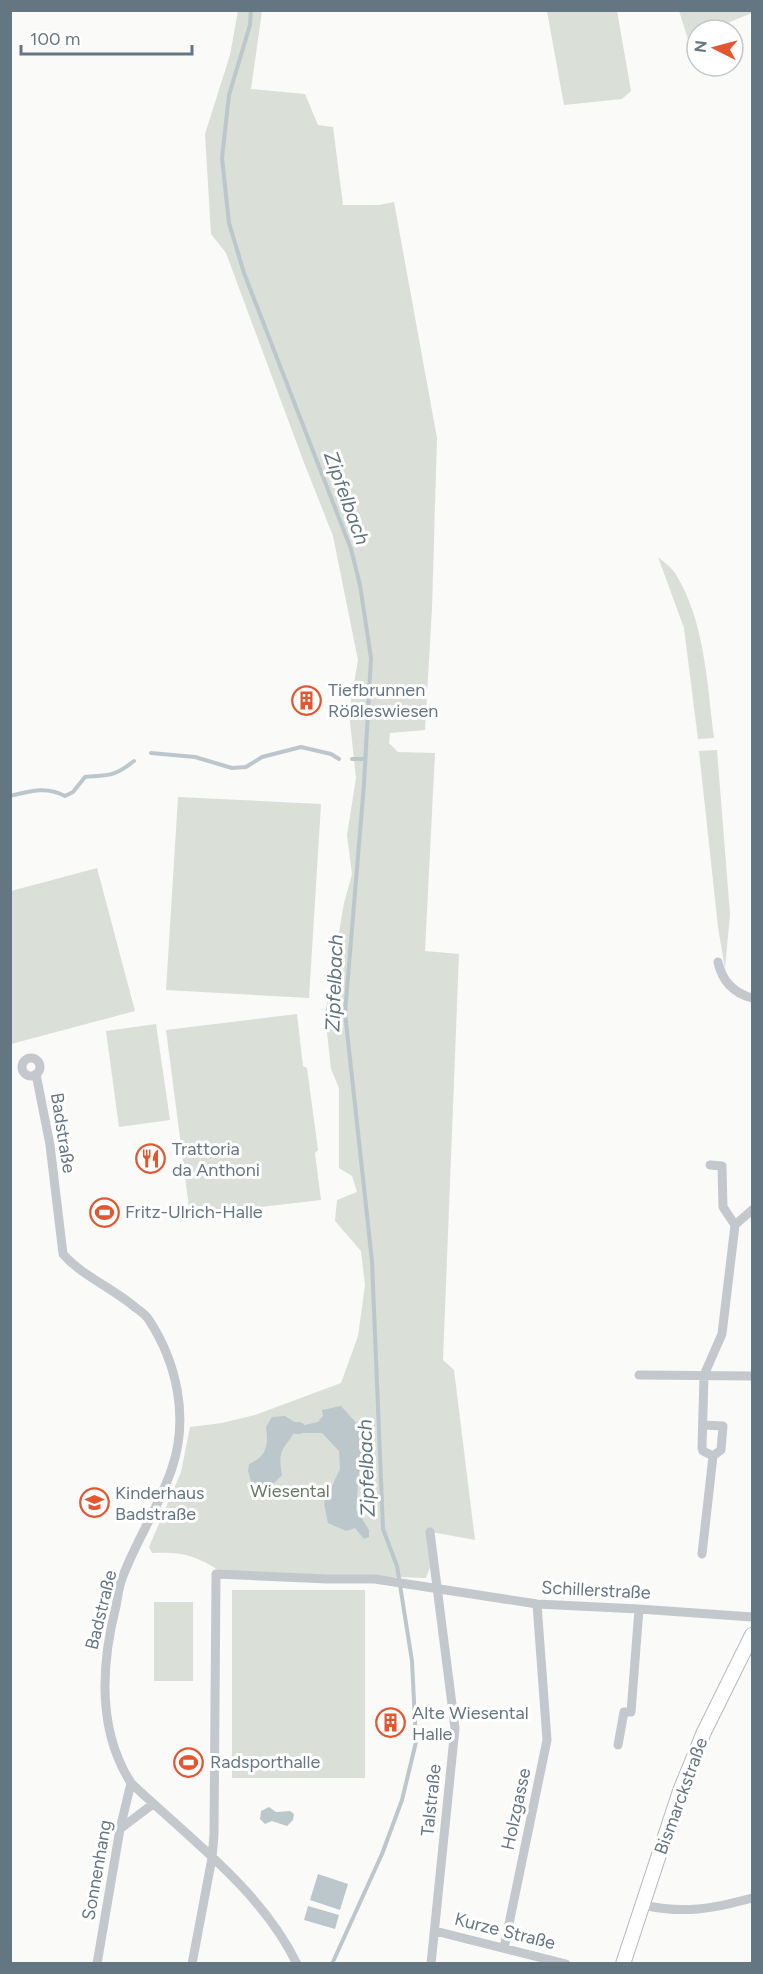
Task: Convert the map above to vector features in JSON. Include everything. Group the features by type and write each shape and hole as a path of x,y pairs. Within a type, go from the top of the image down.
{"street":[{"path":"718,962 720,973 732,988 742,995 753,998"},
{"name":"Badstraße","path":"36,1074 50,1145 63,1254 71,1263 121,1295 148,1318 166,1352 178,1388 180,1409 177,1450 172,1469 123,1576 110,1629 105,1664 104,1697 119,1765 131,1783 237,1883 273,1924 289,1947 297,1964"},
{"path":"710,1165 722,1166 723,1207 735,1225 722,1334 704,1375 702,1452 713,1456"},
{"path":"735,1225 753,1210"},
{"path":"639,1375 753,1377"},
{"path":"702,1554 713,1456 721,1450 723,1426 703,1425"},
{"name":"Talstraße","path":"430,1532 455,1728 431,1964"},
{"name":"Schillerstraße","path":"212,1858 216,1574 328,1580 375,1579 537,1604 753,1617"},
{"name":"Holzgasse","path":"504,1948 547,1740 537,1604"},
{"path":"618,1745 624,1712 631,1712 639,1609"},
{"name":"Bismarckstraße","path":"623,1964 680,1791 704,1732 753,1635"},
{"name":"Sonnenhang","path":"97,1964 120,1829 131,1783"},
{"path":"120,1829 153,1804"},
{"path":"192,1964 212,1858"},
{"path":"643,1905 668,1911 693,1910 753,1898"},
{"name":"Kurze Straße","path":"435,1931 566,1964"}],"green space":[{"path":"752,10 752,13 740,18 685,18 685,30 679,11"},
{"name":"Wiesental","path":"238,11 262,11 251,89 305,94 318,125 333,127 343,205 379,205 394,202 437,438 432,608 425,730 390,733 389,743 398,752 435,753 425,951 459,954 443,1360 454,1370 475,1540 426,1531 430,1567 426,1578 220,1571 203,1561 188,1556 152,1553 149,1547 181,1472 190,1427 222,1423 255,1415 341,1383 358,1336 365,1285 361,1251 335,1221 337,1200 357,1192 352,1176 339,1168 339,1088 331,1069 325,1014 344,903 352,874 347,835 356,778 350,722 358,660 333,536 226,253 211,234 205,134 230,55"},
{"path":"547,11 617,11 631,91 622,99 564,105"},
{"path":"658,557 675,573 693,611 703,653 714,738 698,739 684,628"},
{"path":"717,750 730,914 725,969 718,927 699,751"},
{"path":"178,797 321,804 309,998 166,990"},
{"path":"97,868 135,1011 11,1044 11,891"},
{"path":"297,1014 303,1066 307,1068 318,1150 315,1153 321,1200 190,1215 166,1030"},
{"path":"156,1024 170,1120 119,1127 106,1031"},
{"path":"232,1590 365,1590 365,1778 232,1778"},
{"path":"154,1602 193,1602 193,1681 154,1681"}],"shaded area":[{"path":"341,1406 369,1437 371,1453 359,1472 356,1509 369,1530 369,1537 364,1539 355,1528 346,1531 328,1523 324,1503 340,1469 339,1451 322,1433 299,1433 300,1426 318,1422 323,1416 322,1410"},
{"path":"285,1416 296,1423 291,1437 282,1450 280,1464 282,1475 275,1482 260,1485 251,1481 248,1471 249,1464 259,1458 265,1450 266,1427 272,1417"},
{"path":"269,1807 276,1812 290,1811 294,1814 293,1820 287,1826 272,1821 265,1824 260,1819 261,1811"},
{"path":"318,1874 348,1884 340,1910 310,1900"},
{"path":"308,1906 339,1915 335,1929 304,1920"}],"waterway":[{"name":"Zipfelbach","path":"251,10 250,25 229,95 222,158 229,223 244,273 351,549 360,585 371,658 364,784 345,1013 372,1261 383,1529 397,1566 412,1661 416,1742 402,1800 382,1854 332,1964"},
{"path":"151,753 195,757 232,768 246,767 262,757 301,747 331,754 339,759"},
{"path":"352,759 365,759"},
{"path":"10,796 45,790 65,796 73,792 85,777 111,774 134,761"}],"place":[{"name":"Tiefbrunnen Rößleswiesen","path":"307,700"},
{"name":"Trattoria da Anthoni","path":"151,1159"},
{"name":"Fritz-Ulrich-Halle","path":"104,1212"},
{"name":"Kinderhaus Badstraße","path":"94,1503"},
{"name":"Alte Wiesental Halle","path":"391,1723"},
{"name":"Radsporthalle","path":"189,1762"}]}
